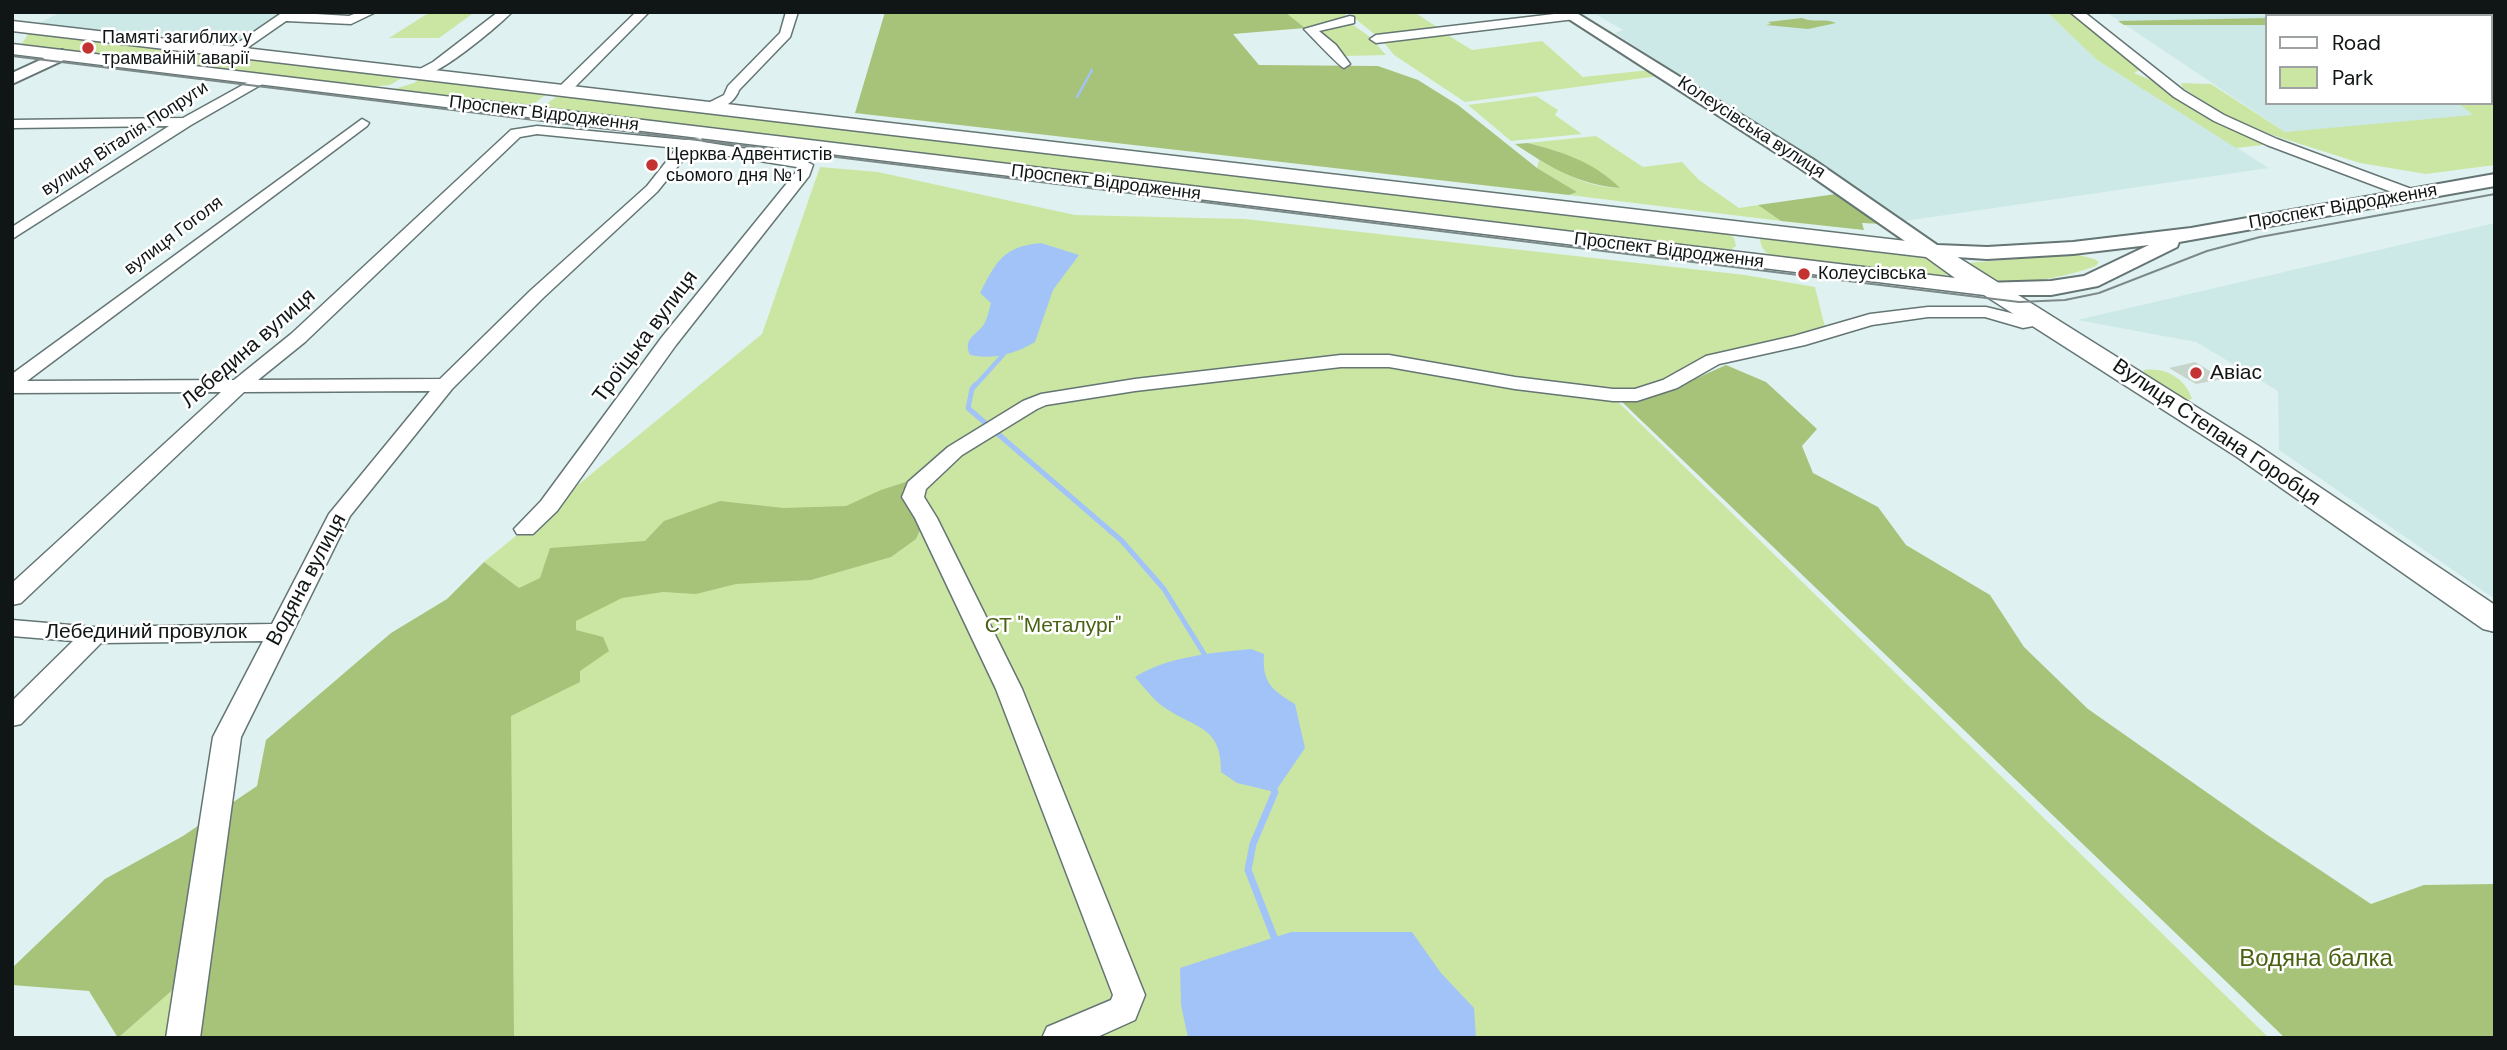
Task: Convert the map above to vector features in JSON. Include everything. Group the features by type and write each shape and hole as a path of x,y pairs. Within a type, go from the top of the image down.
{"main road":[{"name":"Проспект Відродження","path":"15,28 1932,251"},
{"name":"Проспект Відродження","path":"12,49 1750,261 1989,300"},
{"path":"377,93 421,74"},
{"path":"527,111 563,91"},
{"path":"1747,231 1750,261"},
{"name":"Вулиця Степана Горобця","path":"1932,251 1989,300 2033,312 2247,451 2495,621"}],"street":[{"path":"233,52 288,15 351,20 370,12"},
{"path":"421,74 438,65 506,12"},
{"path":"563,91 643,12"},
{"path":"709,108 730,97 733,89 786,34 792,12"},
{"path":"2076,12 2136,57 2179,94 2219,118 2272,142 2411,194"},
{"path":"1369,33 1568,14"},
{"name":"Колеусівська вулиця","path":"1568,14 1807,164 1932,251"},
{"path":"1342,60 1310,29 1350,16 1390,55"},
{"path":"12,79 62,55"},
{"name":"вулиця Віталія Попруги","path":"12,234 186,122 259,80"},
{"path":"12,124 186,122"},
{"name":"вулиця Гоголя","path":"12,385 362,123"},
{"name":"Лебедина вулиця","path":"12,597 239,386 299,338 516,133 537,130 686,146"},
{"name":"Водяна вулиця","path":"183,1038 227,737 340,514 445,385 537,294 652,189 686,146 710,135"},
{"name":"Троїцька вулиця","path":"524,529 549,506 669,341 804,173 805,166 798,161 686,146"},
{"name":"Проспект Відродження","path":"1932,251 1987,253 2073,248 2191,234 2495,180"},
{"name":"Проспект Відродження","path":"1989,300 2090,281 2191,234"},
{"path":"1059,1038 1123,1010 1129,995 1009,689 926,518 913,497 916,487 955,451 1041,400 1135,385 1341,361 1390,360 1515,383 1613,395 1637,395 1670,384 1713,360 1798,341 1870,320 1928,313 1989,300"},
{"path":"12,385 445,385"},
{"name":"Лебединий провулок","path":"12,628 94,635 280,632"},
{"path":"12,717 94,635"}],"shaded area":[{"path":"62,12 281,12 233,45 39,23"},
{"path":"1578,12 2047,12 2097,60 2269,168 1905,221 1615,33 1623,30 1597,15 1583,15"},
{"path":"2106,12 2495,12 2495,116 2285,132"},
{"path":"2495,223 2495,599 2279,450 2278,391 2196,342 2077,320"}],"green space":[{"path":"430,12 475,12 439,38 389,38"},
{"path":"885,12 1286,13 1305,28 1233,34 1259,65 1378,66 1418,80 1458,105 1537,168 1577,192 1569,195 855,113"},
{"path":"1283,12 1345,12 1346,20 1305,28"},
{"path":"1354,12 1414,12 1443,31 1378,37 1353,17"},
{"path":"2047,12 2069,12 2129,55 2141,69 2134,73 2158,83 2271,144 2236,148 2097,60"},
{"path":"2270,12 2444,14 2273,14"},
{"path":"1802,18 1836,23 1808,29 1766,25 1771,24 1768,22"},
{"path":"2266,18 2266,25 2124,25 2118,21"},
{"path":"1349,22 1370,37 1386,55 1343,56 1315,28"},
{"path":"30,31 204,52 153,61 21,45"},
{"path":"1446,34 1472,50 1542,41 1583,77 1650,70 1658,76 1465,102 1394,55 1382,40"},
{"path":"209,52 405,76 390,85 369,87 156,61"},
{"path":"422,77 549,92 535,103 519,105 391,90 414,83"},
{"path":"2181,83 2211,84 2285,132 2473,115 2460,105 2493,105 2493,98 2495,165 2426,174 2360,163 2272,135 2223,114 2183,88"},
{"path":"559,95 1729,234 1734,238 1736,246 1731,250 1710,250 542,107"},
{"path":"1536,96 1558,110 1555,115 1582,134 1511,141 1468,105"},
{"path":"1596,136 1643,167 1682,162 1699,180 1739,208 1758,205 1781,221 1569,195 1577,192 1537,168 1539,160 1588,183 1619,188 1599,171 1576,159 1528,143"},
{"path":"1528,143 1577,159 1600,171 1620,188 1591,183 1565,174 1515,144"},
{"name":"СТ \"Металург\"","path":"820,167 878,172 1075,215 1245,219 1745,275 1815,287 1825,327 1669,380 1631,392 1611,395 2269,1038 343,1038 409,757 484,562 762,334"},
{"path":"1836,194 1871,211 1883,224 1862,223 1864,230 1781,221 1758,205"},
{"path":"1766,236 1925,254 1946,268 1948,273 1943,277 1771,256 1760,242 1760,239"},
{"path":"2075,254 2099,262 2096,266 2066,275 2010,282 1979,273 1968,263"},
{"name":"Водяна балка","path":"1726,365 1766,382 1817,429 1802,446 1813,473 1878,507 1906,545 1990,595 2024,647 2088,709 2266,834 2371,904 2424,885 2495,884 2495,1038 2285,1038 1620,400 1659,395"},
{"path":"2144,370 2160,370 2174,376 2185,385 2192,399 2183,401 2142,375"},
{"path":"915,479 902,491 923,523 916,539 891,557 811,580 736,584 696,594 663,592 622,598 576,621 576,630 603,637 609,651 580,671 580,682 511,716 514,1038 199,1038 212,955 118,1038 89,991 12,985 12,968 105,879 183,836 257,786 266,740 391,633 447,599 484,562 519,588 540,578 550,548 645,541 664,521 720,501 783,508 846,506 881,490"},
{"path":"212,954 199,1038 118,1038"}],"water":[{"path":"1041,243 1079,255 1053,290 1035,342 1004,355 970,355 969,342 983,326 991,303 980,293 996,264 1017,248"},
{"path":"1251,649 1264,654 1265,672 1270,685 1295,704 1305,748 1275,792 1237,783 1221,772 1217,745 1211,736 1161,705 1135,677 1176,660"},
{"path":"1291,932 1412,932 1441,973 1474,1008 1476,1038 1188,1038 1181,1005 1180,968"}],"building":[{"name":"Авіас","path":"2195,362 2223,379 2196,384 2169,368"}],"waterway":[{"path":"1077,97 1092,70"},
{"path":"974,387 1003,355 1002,351"},
{"path":"975,385 968,408 1122,541 1164,589 1206,657"},
{"path":"1273,788 1275,792 1253,844 1248,870 1276,942"}],"tram line":[{"path":"12,56 2019,302 2065,300 2099,293 2207,251 2260,237 2495,194"}],"place":[{"name":"Памяті загиблих у трамвайній аварії","path":"88,48"},
{"name":"Церква Адвентистів сьомого дня № 1","path":"652,165"},
{"name":"Колеусівська","path":"1804,274"},
{"name":"Авіас","path":"2196,373"}]}
